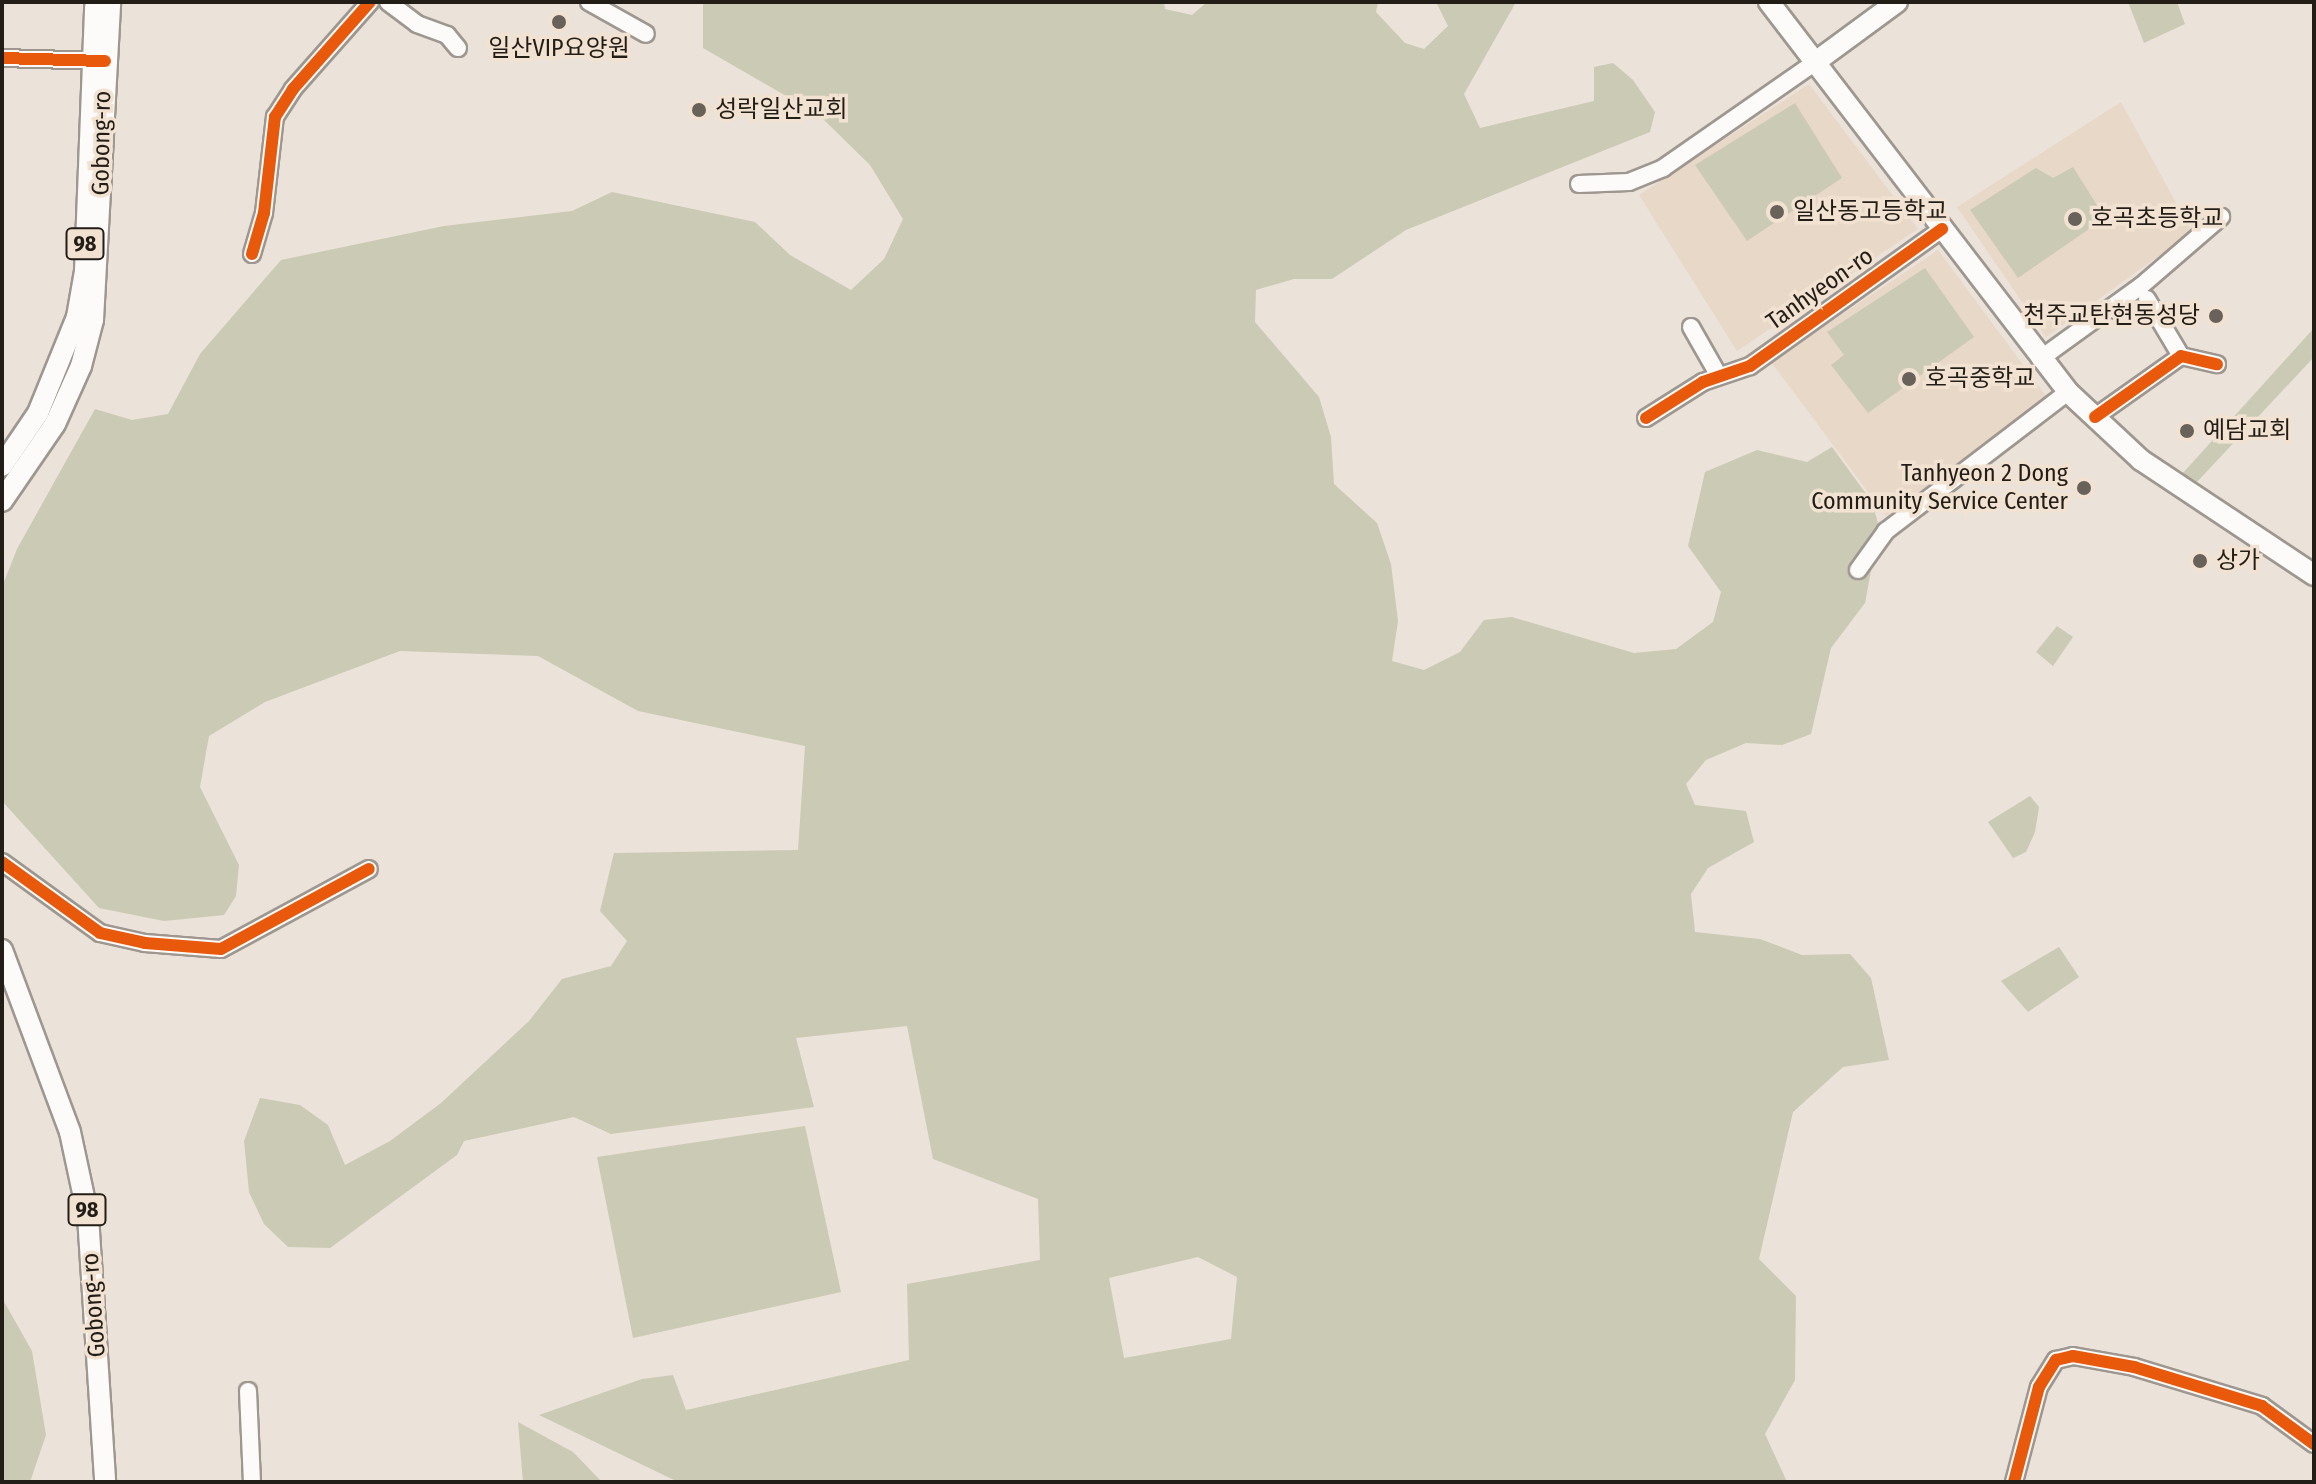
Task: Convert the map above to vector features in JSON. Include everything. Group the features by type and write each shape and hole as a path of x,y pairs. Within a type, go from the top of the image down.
{"main road":[{"name":"Gobong-ro","path":"2,501 55,424 81,366 93,320 98,61 96,2"},
{"name":"Gobong-ro","path":"2,466 38,413 77,317 85,271 98,61 110,2"},
{"path":"1769,2 2068,392 2141,460 2314,575"},
{"path":"1814,63 1897,2"},
{"name":"Gobong-ro","path":"2,950 70,1132 88,1216 105,1482"}],"street":[{"path":"252,254 264,213 275,117 293,89 370,2"},
{"path":"388,2 417,24 447,35 458,48"},
{"path":"589,2 646,34"},
{"path":"2,58 98,61"},
{"path":"1579,184 1629,182 1663,168 1814,63"},
{"path":"2040,359 2141,286 2221,217"},
{"name":"Tanhyeon-ro","path":"1646,418 1719,376 1750,366 1942,229"},
{"path":"2147,299 2181,356"},
{"path":"1691,327 1719,376"},
{"path":"2095,417 2181,356 2199,356 2217,364"},
{"path":"1858,570 1886,531 2068,392"},
{"path":"2,862 100,933 145,943 221,949 369,869"},
{"path":"2014,1482 2039,1387 2056,1360 2073,1356 2134,1367 2262,1406 2314,1444"},
{"path":"248,1391 252,1482"}],"shaded area":[{"name":"일산동고등학교","path":"1809,84 1918,229 1737,351 1639,195"},
{"name":"호곡초등학교","path":"2121,102 2192,232 2046,337 1957,207"},
{"name":"호곡중학교","path":"1938,250 2047,397 1886,516 1771,362"}],"green space":[{"path":"703,2 1164,2 1165,9 1192,15 1207,2 1378,2 1376,12 1405,43 1424,49 1448,26 1436,2 1516,2 1464,94 1480,128 1594,101 1594,67 1613,63 1633,80 1655,112 1650,132 1406,230 1332,279 1294,279 1256,290 1255,322 1319,397 1331,437 1334,484 1377,523 1391,564 1398,621 1392,661 1424,670 1460,652 1484,620 1512,617 1634,653 1676,649 1713,622 1721,592 1688,546 1705,472 1757,450 1807,462 1832,447 1872,502 1879,527 1865,603 1831,648 1811,734 1782,745 1746,743 1706,760 1686,784 1695,805 1746,811 1754,842 1708,868 1691,894 1695,932 1760,939 1802,955 1850,954 1871,978 1889,1060 1843,1067 1793,1112 1759,1259 1796,1296 1795,1380 1765,1434 1787,1482 671,1482 674,1480 539,1415 642,1379 673,1375 686,1410 909,1360 907,1284 1040,1260 1038,1199 933,1159 907,1026 796,1038 814,1107 611,1134 574,1117 464,1141 457,1155 330,1248 288,1247 264,1224 249,1192 244,1141 260,1098 300,1105 328,1125 345,1165 390,1141 441,1103 529,1021 562,979 611,966 627,941 600,911 614,853 798,850 805,746 638,711 538,656 400,651 265,702 209,736 200,787 239,865 236,896 224,915 164,921 99,908 2,801 2,587 17,549 95,409 132,420 168,414 200,354 281,260 444,226 572,211 612,192 755,222 790,255 851,290 884,259 903,219 870,165 819,115 703,48","holes":["1198,1257 1237,1277 1231,1339 1124,1358 1109,1278"]},
{"path":"2128,2 2177,2 2185,24 2144,43"},
{"path":"1795,103 1842,178 1747,241 1695,165"},
{"path":"2073,167 2105,218 2018,278 1970,210 2036,168 2053,178"},
{"path":"1925,268 1974,337 1868,413 1831,365 1844,355 1827,332"},
{"path":"2314,328 2314,357 2196,483 2182,474"},
{"path":"2057,626 2073,637 2053,666 2036,652"},
{"path":"2030,796 2039,807 2035,832 2026,852 2013,858 1988,822"},
{"path":"2059,947 2079,977 2028,1012 2001,981"},
{"path":"805,1126 841,1292 633,1338 597,1157"},
{"path":"2,1298 32,1351 46,1435 30,1482 2,1482"},
{"path":"518,1422 573,1452 602,1482 523,1482"}],"cycle path":[{"path":"252,254 264,213 275,117 293,89 370,2"},
{"path":"2,58 105,61"},
{"path":"1646,418 1703,382 1750,366 1942,229"},
{"path":"2095,417 2181,356 2217,364"},
{"path":"2,862 100,933 145,943 221,949 369,869"},
{"path":"2014,1482 2039,1387 2056,1360 2073,1356 2134,1367 2262,1406 2314,1444"}],"place":[{"name":"일산VIP요양원","path":"559,22"},
{"name":"성락일산교회","path":"699,110"},
{"name":"일산동고등학교","path":"1777,212"},
{"name":"호곡초등학교","path":"2075,219"},
{"name":"천주교탄현동성당","path":"2216,316"},
{"name":"호곡중학교","path":"1909,379"},
{"name":"예담교회","path":"2187,431"},
{"name":"Tanhyeon 2 Dong Community Service Center","path":"2084,488"},
{"name":"상가","path":"2200,561"}]}
